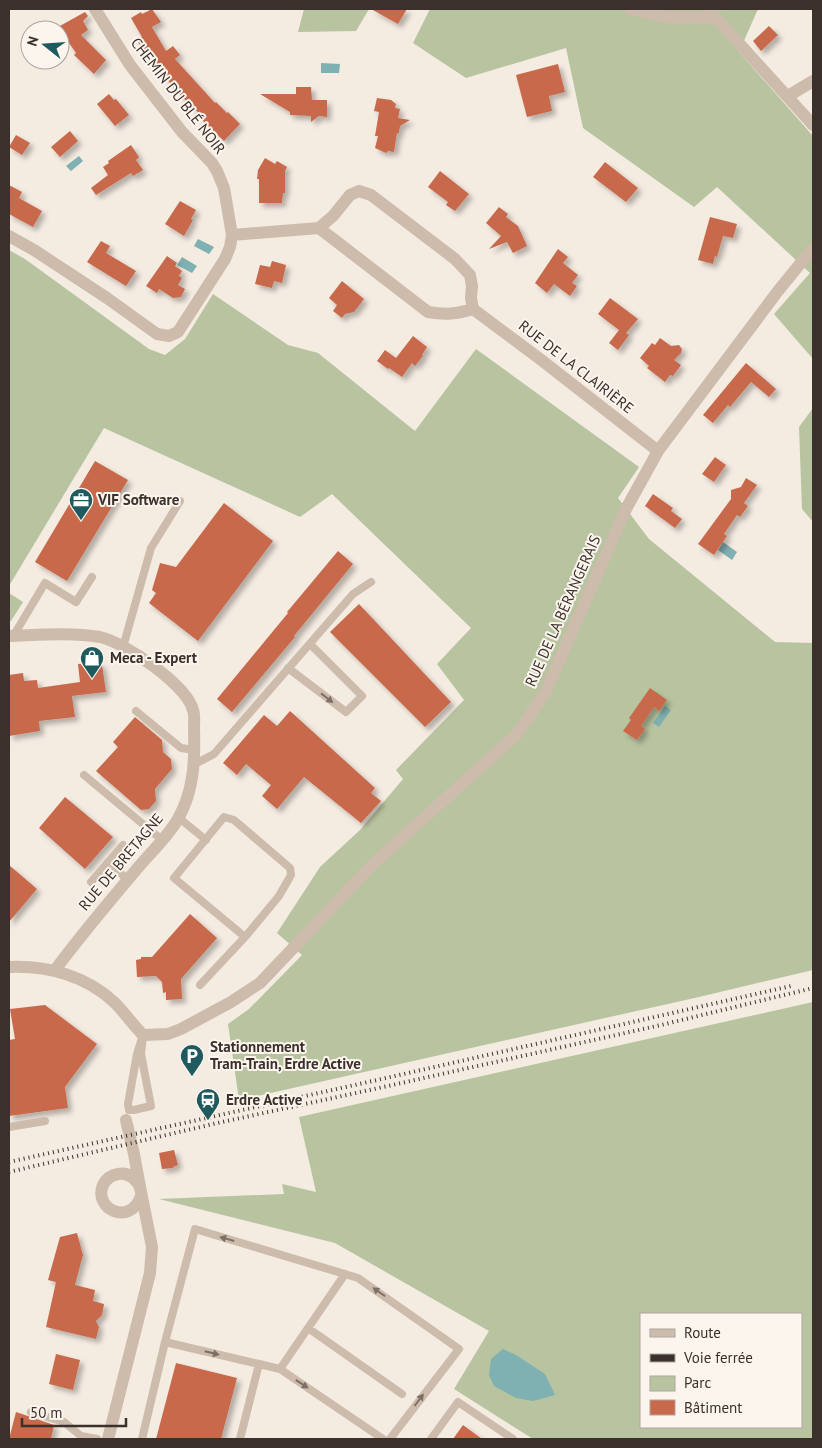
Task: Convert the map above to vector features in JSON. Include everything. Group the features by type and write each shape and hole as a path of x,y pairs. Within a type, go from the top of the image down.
{"street":[{"name":"CHEMIN DU BLÉ NOIR","path":"9,236 34,250 107,298 158,334 169,336 178,332 225,259 230,247 232,234 224,188 217,171 212,163 182,132 130,65 95,9"},
{"path":"630,9 666,17 679,13 712,13 813,125"},
{"path":"788,96 813,81"},
{"path":"232,234 319,228 333,216 350,195 359,191 371,195 454,259 470,275 473,309 458,314 442,315 428,312 319,228"},
{"name":"RUE DE LA BÉRANGERAIS","path":"143,1035 168,1034 181,1029 231,1002 260,983 373,864 517,734 545,693 626,509 658,451 778,291 813,248"},
{"name":"RUE DE LA CLAIRIÈRE","path":"473,309 658,451"},
{"name":"RUE DE BRETAGNE","path":"11,636 58,634 101,638 123,647 144,659 178,686 188,698 194,710 195,750 192,779 179,818 86,929 55,970"},
{"path":"9,967 26,966 55,970 89,984 115,1002 143,1035"},
{"path":"108,1439 150,1273 152,1248 127,1120"}],"lane":[{"path":"123,647 151,548 180,501"},
{"path":"11,636 45,583 76,602 92,577"},
{"path":"193,765 214,754 353,594 371,582"},
{"path":"288,668 346,712 362,696 310,644"},
{"path":"136,711 181,748 195,750"},
{"path":"84,775 162,840"},
{"path":"200,985 245,937 279,896 291,875 290,868 234,820 224,817 174,878 245,937"},
{"path":"179,818 206,840"},
{"path":"91,882 123,845"},
{"path":"108,862 128,880"},
{"path":"127,1120 134,1110 151,1106 141,1054 143,1035"},
{"path":"127,1120 137,1054 143,1035"},
{"path":"9,1127 45,1122"},
{"path":"142,1439 165,1342 195,1230 358,1278 459,1349 390,1439"},
{"path":"280,1369 345,1274"},
{"path":"308,1328 402,1394"},
{"path":"165,1342 280,1369 383,1439"},
{"path":"240,1439 258,1364"},
{"path":"431,1439 458,1402 513,1439"},
{"path":"31,1412 64,1422 81,1436 97,1439"}],"green space":[{"path":"304,9 369,9 356,31 298,32"},
{"path":"430,9 758,9 739,52 813,136 813,359 774,314 810,273 717,187 694,207 583,128 566,48 466,78 413,43"},
{"path":"9,250 25,259 149,349 165,355 185,339 213,294 288,345 318,353 415,431 476,349 639,467 618,498 649,539 775,642 813,643 813,970 239,1100 228,1024 249,1009 302,955 277,933 320,867 360,830 403,779 396,770 464,700 437,664 471,628 332,494 300,517 104,428 9,586"},
{"path":"813,408 813,522 802,509 799,427"},
{"path":"9,593 23,602 11,621 9,621"},
{"path":"813,1002 813,1439 533,1439 454,1389 489,1331 335,1243 159,1199 284,1194 282,1184 316,1192 299,1117"}],"water":[{"path":"321,63 340,64 339,73 321,73"},
{"path":"79,156 83,161 71,171 66,166"},
{"path":"198,239 214,247 209,254 194,246"},
{"path":"182,257 197,266 192,273 177,265"},
{"path":"723,542 737,552 732,560 718,550"},
{"path":"665,706 671,710 659,727 653,723"},
{"path":"503,1349 545,1374 555,1395 533,1401 516,1398 494,1386 489,1375 491,1359"}],"building":[{"path":"152,9 161,22 152,27 166,51 173,46 180,55 175,59 215,103 240,124 224,141 200,118 202,116 178,93 162,73 157,69 155,71 137,40 142,37 131,18 141,12 142,14"},
{"path":"371,9 407,9 398,24"},
{"path":"85,12 88,16 83,21 88,30 81,35 106,60 94,74 74,55 76,53 70,44 70,20"},
{"path":"769,26 778,35 761,51 753,41"},
{"path":"558,64 565,92 549,96 552,111 527,117 516,75"},
{"path":"296,87 311,87 312,100 327,100 327,117 319,116 311,122 311,116 290,115 290,112 260,94 296,94"},
{"path":"109,94 114,100 116,99 129,115 115,126 97,104"},
{"path":"377,98 391,100 396,104 395,108 400,109 398,118 410,120 400,126 394,152 388,151 386,153 375,148 378,136 375,136 379,112 374,111"},
{"path":"70,131 78,141 60,157 51,147"},
{"path":"16,135 30,143 22,155 9,147"},
{"path":"131,145 139,157 136,160 143,170 133,176 131,173 96,195 91,188 108,175 103,167 109,163 108,161"},
{"path":"265,158 275,164 277,161 287,167 285,171 285,193 283,193 282,203 259,203 258,170"},
{"path":"605,162 638,188 626,202 593,177"},
{"path":"440,171 469,194 455,211 446,205 448,202 428,187"},
{"path":"9,185 22,192 19,198 42,211 33,227 9,214"},
{"path":"180,201 196,210 184,236 165,224"},
{"path":"499,207 508,214 506,217 518,226 527,246 513,253 507,242 489,249 501,236 486,223"},
{"path":"710,217 737,224 733,238 723,236 713,264 698,260"},
{"path":"101,241 110,246 106,253 136,271 126,286 87,262"},
{"path":"558,249 568,257 563,263 578,275 572,283 577,286 570,296 554,284 547,293 535,283"},
{"path":"167,256 177,263 175,266 182,271 179,276 182,278 178,285 185,289 181,297 173,298 159,289 157,293 146,286"},
{"path":"272,261 286,265 282,283 274,281 272,288 255,284 260,265 270,267"},
{"path":"342,281 364,299 354,312 345,314 342,318 333,311 337,305 329,298"},
{"path":"610,298 638,319 626,333 629,335 618,350 609,343 619,330 598,314"},
{"path":"413,336 427,347 415,366 412,363 402,377 377,361 385,350 396,358"},
{"path":"660,338 671,346 679,345 682,349 681,353 674,360 681,365 673,376 670,375 665,382 647,368 649,366 640,358 652,343 655,345"},
{"path":"746,363 776,389 769,397 751,382 730,407 728,405 713,423 703,415"},
{"path":"715,457 726,465 714,482 702,474"},
{"name":"VIF Software","path":"95,461 128,480 67,581 35,562"},
{"path":"746,478 757,485 744,503 748,506 740,517 737,515 724,534 727,536 714,555 698,544 731,499 731,490 741,487"},
{"path":"653,494 673,508 671,511 682,519 675,528 645,506"},
{"path":"224,503 273,541 198,641 149,603 156,593 152,590 160,563 176,567"},
{"path":"338,551 353,564 232,712 217,699"},
{"path":"359,604 451,702 425,727 330,632"},
{"path":"97,662 102,665 106,692 72,696 75,717 39,721 40,731 9,736 9,675 23,673 24,681 37,680 38,688 80,682 78,664"},
{"path":"650,688 667,700 659,711 654,707 641,726 645,729 637,740 623,731 631,720 629,718"},
{"path":"290,711 375,788 371,793 381,801 361,823 304,777 277,809 262,796 271,785 246,764 237,775 223,763 264,715 277,726"},
{"path":"135,717 162,740 163,752 171,759 172,769 155,789 156,801 149,809 141,810 96,771 118,747 113,742"},
{"path":"65,797 113,837 85,869 39,828"},
{"path":"9,865 37,889 9,922"},
{"path":"190,914 217,938 181,979 182,999 166,1000 166,992 163,993 162,982 156,976 137,977 136,960 141,959 141,957 152,957"},
{"path":"45,1005 97,1044 65,1087 68,1108 9,1116 9,1040 15,1039 10,1009"},
{"path":"174,1150 178,1165 173,1168 162,1169 159,1153"},
{"path":"77,1233 83,1255 75,1285 95,1290 93,1301 104,1304 102,1315 96,1321 99,1327 96,1339 46,1327 56,1282 48,1280 60,1237"},
{"path":"56,1354 80,1360 73,1390 49,1384"},
{"path":"176,1363 237,1378 221,1439 156,1439"},
{"path":"16,1412 54,1425 51,1439 9,1439"},
{"path":"463,1425 482,1439 453,1439"}],"railway":[{"path":"9,1162 791,986"},
{"path":"9,1172 213,1124 661,1025 813,988"}],"place":[{"name":"VIF Software","path":"81,521"},
{"name":"Meca - Expert","path":"92,679"},
{"name":"Stationnement Tram-Train, Erdre Active","path":"192,1077"},
{"name":"Erdre Active","path":"208,1121"}]}
